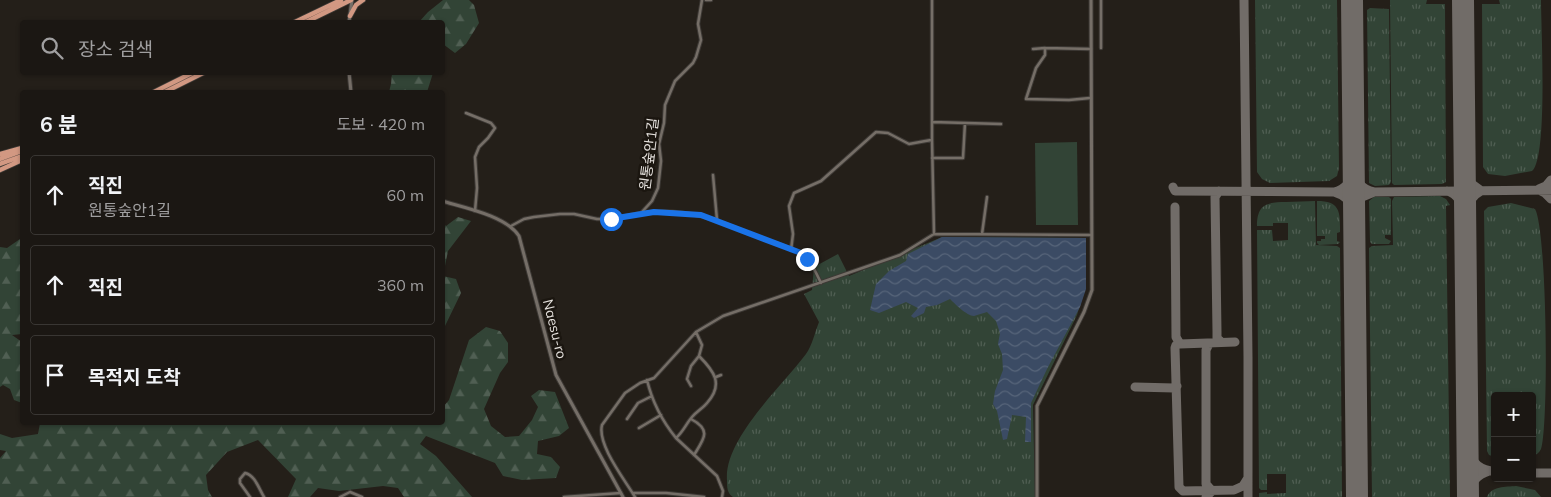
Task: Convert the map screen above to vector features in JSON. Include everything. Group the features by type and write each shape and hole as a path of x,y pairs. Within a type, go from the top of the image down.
{"highway":[{"path":"299,20 340,0"},
{"path":"350,16 355,1"},
{"path":"311,20 355,1"},
{"path":"158,90 188,75"},
{"path":"169,90 199,75"},
{"path":"0,154 20,150"},
{"path":"0,159 20,151"},
{"path":"0,164 20,157"},
{"path":"0,170 20,161"}],"street":[{"name":"원통숲안1길","path":"641,213 652,201 658,188 660,168 659,144 664,123 666,100 675,81 696,57 701,40 698,24 702,0"},
{"path":"706,0 711,0"},
{"path":"932,0 934,234"},
{"path":"1037,497 1037,406 1092,290 1091,0"},
{"path":"1101,0 1101,48"},
{"path":"349,20 350,16"},
{"path":"1045,48 1044,55 1036,68 1026,99 1069,100 1090,98"},
{"path":"1033,49 1091,49"},
{"path":"349,75 351,90"},
{"path":"466,113 494,124 494,128 477,152 475,164 477,188 475,210"},
{"path":"932,122 1001,124"},
{"path":"932,158 963,158 965,123"},
{"path":"791,250 793,234 789,206 794,193 821,182 876,132 888,133 909,144 932,140"},
{"path":"713,175 717,220"},
{"path":"982,234 987,197"},
{"path":"445,202 475,210 511,226 538,216 574,214 606,219 641,213 676,212 701,215 801,253 807,259 821,283"},
{"name":"Naesu-ro","path":"511,226 520,236 556,375 623,497"},
{"path":"635,497 604,444 600,431 602,425 625,393 640,383 654,378 696,332 723,316 900,255 934,234 1091,235"},
{"path":"691,386 687,379 691,366 699,356 702,344 696,332"},
{"path":"676,438 710,399 716,383 716,377 711,367 699,356"},
{"path":"716,377 721,375"},
{"path":"647,380 652,396 667,428 717,476 723,491 722,497"},
{"path":"627,418 638,403 652,396"},
{"path":"640,428 661,415"},
{"path":"691,419 699,423 704,433 704,439 694,455"},
{"path":"250,497 240,483 240,479 245,473 253,477 264,497"},
{"path":"340,497 350,492 362,497"},
{"path":"564,497 621,493"},
{"path":"633,493 666,493 704,497"}],"green space":[{"path":"443,0 469,0 474,5 479,23 466,44 455,53 445,46 445,20 421,20"},
{"path":"1255,0 1337,0 1339,168 1337,176 1329,181 1270,183 1262,179 1257,172"},
{"path":"1390,0 1427,0 1426,4 1445,4 1446,182 1442,184 1394,185 1392,183"},
{"path":"1499,0 1541,0 1542,118 1537,161 1532,171 1505,176 1488,174 1483,167 1482,4 1500,4"},
{"path":"1370,8 1389,9 1391,182 1389,185 1375,186 1369,183 1367,10"},
{"path":"392,75 432,75 428,90 390,90"},
{"path":"1077,142 1078,225 1036,225 1035,143"},
{"path":"1440,196 1446,199 1450,205 1446,206 1450,497 1372,497 1369,248 1372,246 1393,245 1392,201 1394,197"},
{"path":"1374,197 1389,197 1391,199 1391,235 1385,235 1385,238 1391,241 1389,244 1372,244 1370,242 1369,201"},
{"path":"1315,201 1316,245 1337,246 1340,248 1342,497 1259,497 1259,493 1286,493 1286,474 1267,474 1267,490 1259,488 1257,230 1272,230 1273,241 1288,240 1288,223 1273,223 1273,226 1257,226 1257,219 1261,209 1268,204"},
{"path":"1317,201 1331,203 1338,209 1340,232 1337,233 1337,241 1340,242 1338,244 1319,245 1317,243 1321,239 1325,239 1325,236 1317,236"},
{"path":"1511,203 1535,209 1539,224 1544,287 1546,368 1544,433 1541,449 1536,454 1536,392 1491,392 1491,456 1487,451 1484,211 1488,207"},
{"path":"458,217 471,221 448,251 445,266 445,225"},
{"path":"942,237 1086,238 1083,295 1077,315 1033,405 1035,497 733,497 728,490 727,480 729,464 735,448 756,414 806,354 819,322 804,294 812,290 814,267 838,254 849,276"},
{"path":"20,239 20,334 12,335 20,341 20,402 14,400 10,389 3,385 0,387 0,247 7,248"},
{"path":"445,276 456,279 461,293 445,326"},
{"path":"486,327 500,331 508,343 508,362 500,373 484,409 491,426 505,437 519,436 532,420 538,407 531,396 539,390 555,392 569,428 559,436 538,441 537,454 551,457 560,467 556,478 522,480 503,476 495,463 426,436 420,444 436,456 472,497 404,497 398,488 383,486 339,491 318,488 310,497 288,497 296,479 258,440 227,452 206,475 208,490 212,497 0,497 0,458 6,451 0,450 0,434 12,438 38,434 40,425 445,425 445,405 449,400 469,340"},
{"path":"1516,486 1535,490 1541,497 1487,497 1495,489"}],"water":[{"path":"942,237 1086,238 1086,289 1080,307 1031,403 1031,442 1025,442 1026,417 1012,415 1007,439 1003,440 997,411 993,404 995,391 1003,370 1002,354 998,344 1000,333 996,321 987,312 974,316 968,314 950,299 937,305 926,307 924,313 914,318 911,316 918,308 906,302 879,313 870,310 876,284 889,271 906,261 908,254"}],"taxiway":[{"path":"1244,0 1248,497"},
{"path":"1353,168 1359,184 1374,192 1551,190"},
{"path":"1334,192 1347,184 1353,170"},
{"path":"1465,171 1469,182 1480,190"},
{"path":"1539,189 1546,186 1551,180"},
{"path":"1173,187 1175,191 1334,192 1347,198 1354,211"},
{"path":"1539,190 1551,199"},
{"path":"1219,191 1215,197 1217,338 1221,342"},
{"path":"1447,191 1457,197 1465,214"},
{"path":"1465,215 1470,201 1481,191"},
{"path":"1354,211 1362,197 1374,192"},
{"path":"1175,207 1176,337 1180,344 1235,342"},
{"path":"1180,344 1176,345 1175,348 1179,487 1183,491 1234,490 1243,486 1248,478"},
{"path":"1206,497 1212,491 1206,484 1206,350 1209,344"},
{"path":"1135,387 1174,388 1177,386"},
{"path":"1468,448 1471,458 1477,465 1491,471"},
{"path":"1468,494 1475,480 1489,471"},
{"path":"1536,473 1551,473"}],"runway":[{"path":"1352,0 1357,497"},
{"path":"1463,0 1468,497"}],"route":[{"path":"611,219 654,212 701,215 801,253 807,259"}]}
